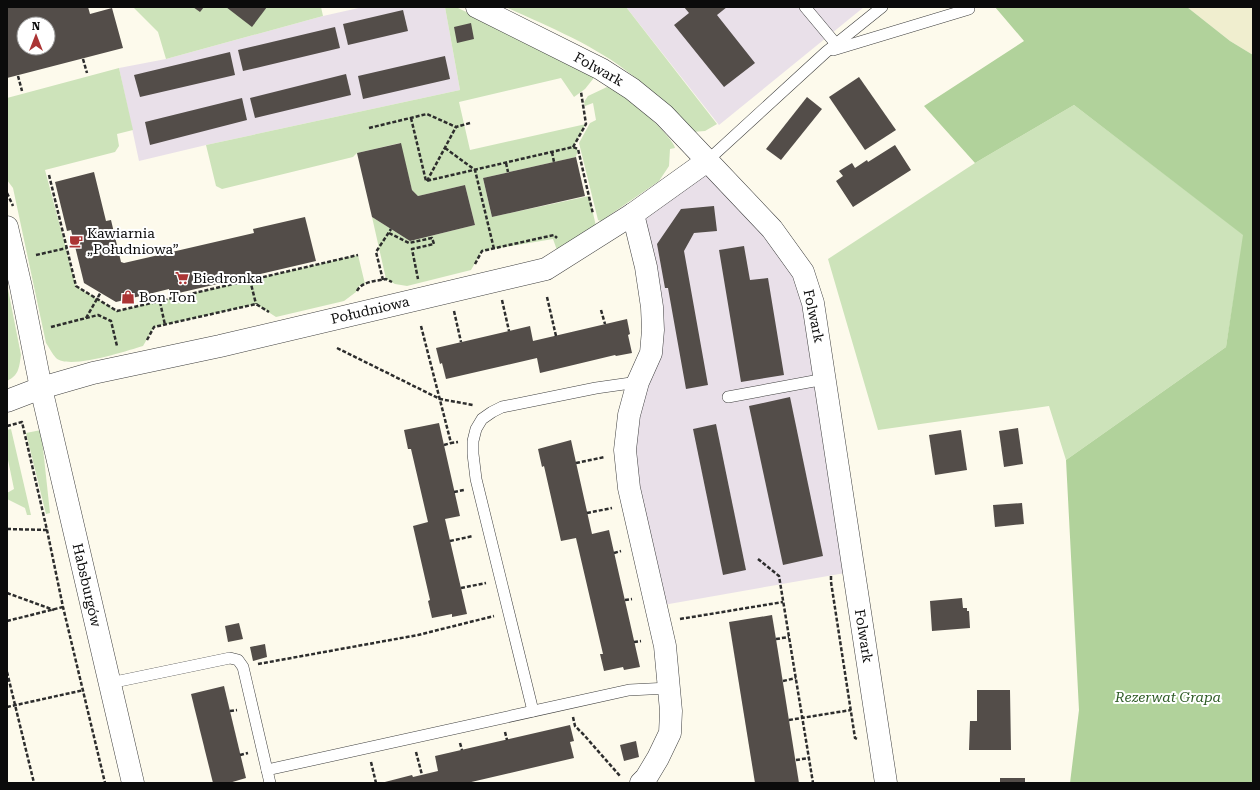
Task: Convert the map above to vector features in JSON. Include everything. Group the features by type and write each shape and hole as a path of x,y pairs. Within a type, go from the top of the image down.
{"street":[{"name":"Folwark","path":"477,7 601,69 632,88 664,115 772,229 803,272 814,303 886,783"},
{"name":"Południowa","path":"7,401 41,388 113,368 220,346 546,269 633,214 707,161"},
{"path":"631,780 646,778 670,733 669,688 665,646 629,488 626,453 629,415 638,382 650,353 653,330 652,307 646,267 633,214"},
{"name":"Habsburgów","path":"7,228 21,287 41,388 133,783"}],"lane":[{"path":"805,7 836,44"},
{"path":"707,161 826,52 882,7"},
{"path":"826,52 969,9"},
{"path":"728,397 825,379"},
{"path":"533,711 476,480 473,441 476,429 482,419 502,407 596,388 638,382"},
{"path":"110,683 230,658 238,660 243,667 270,783"},
{"path":"267,770 629,690 669,688"}],"path":[{"path":"83,59 87,73"},
{"path":"18,76 22,91"},
{"path":"573,147 586,124 581,92"},
{"path":"369,128 427,114 456,127"},
{"path":"411,118 426,181"},
{"path":"426,181 456,127 470,122"},
{"path":"426,181 573,147 578,150 594,219"},
{"path":"445,148 475,170 494,249"},
{"path":"552,152 554,162"},
{"path":"506,163 508,172"},
{"path":"49,175 76,286 117,311 358,255"},
{"path":"7,192 13,207"},
{"path":"383,280 376,252 391,229"},
{"path":"389,232 409,243 432,238 434,244 412,249 419,283"},
{"path":"471,270 482,251 554,235 559,241"},
{"path":"34,255 67,248"},
{"path":"356,292 359,286 386,279 395,284"},
{"path":"250,280 256,304 269,312"},
{"path":"86,318 101,292"},
{"path":"501,297 509,331"},
{"path":"547,297 556,336"},
{"path":"160,302 166,325"},
{"path":"143,346 154,327 256,304"},
{"path":"454,309 461,342"},
{"path":"601,310 605,324"},
{"path":"50,327 98,315 111,321 119,352"},
{"path":"420,326 451,443"},
{"path":"337,348 440,398 486,407 492,412"},
{"path":"7,426 22,422 63,607 105,783"},
{"path":"444,445 465,440 473,441"},
{"path":"576,463 626,453"},
{"path":"7,529 47,530"},
{"path":"450,541 489,533"},
{"path":"758,559 779,576 813,783"},
{"path":"461,588 500,580"},
{"path":"7,593 54,610"},
{"path":"660,623 784,602"},
{"path":"7,621 63,607"},
{"path":"243,667 418,635 508,613"},
{"path":"776,639 789,637"},
{"path":"7,673 34,783"},
{"path":"783,680 796,678"},
{"path":"7,707 84,690"},
{"path":"569,703 575,726 631,780"},
{"path":"789,720 850,710"},
{"path":"412,738 422,775"},
{"path":"796,760 809,758"}],"shaded area":[{"path":"363,7 445,7 460,90 139,161 119,68 166,59 323,16"},
{"path":"626,7 864,7 719,125"},
{"path":"1187,7 1253,7 1253,55 1230,41"},
{"path":"707,161 803,272 845,573 652,607 625,450 651,353 633,214"}],"green space":[{"path":"133,7 321,7 323,16 166,59 158,32"},
{"path":"445,7 456,7 581,68 601,69 585,89 574,97 561,78 459,102 470,150 586,124 573,147 578,149 576,157 483,178 492,217 589,196 596,226 558,253 553,239 482,251 471,270 407,286 395,284 386,279 372,217 410,241 475,225 465,185 418,196 412,190 400,143 357,153 353,157 222,189 216,186 206,145 460,90"},
{"path":"506,7 626,7 717,124 705,131 692,132 656,95 618,64 571,37"},
{"name":"Rezerwat Grapa","path":"995,7 1187,7 1230,41 1253,55 1253,783 1070,783 1079,710 1066,460 1226,347 1243,235 1074,105 975,163 924,106 1024,41"},
{"path":"119,68 133,130 117,134 119,146 115,152 45,170 76,286 117,311 358,255 365,284 359,286 356,292 344,301 276,317 256,304 154,327 143,346 111,355 73,362 63,361 56,358 46,343 13,188 7,180 7,98"},
{"path":"607,87 619,91 641,109 667,135 675,148 670,149 669,166 659,181 601,221 598,220 579,143 590,123 596,120 593,103 585,106 584,102 588,96"},
{"path":"1074,105 1244,235 1226,347 1066,460 1049,406 878,430 828,259 975,163"},
{"path":"7,284 21,355 16,374 7,381"},
{"path":"11,429 31,515 27,515 25,508 7,499 7,493 14,489 7,455 7,430"},
{"path":"41,430 50,513 46,514 26,433"}],"building":[{"path":"7,7 88,7 90,14 112,8 123,48 7,78"},
{"path":"193,7 204,7 200,12"},
{"path":"226,7 267,7 252,27"},
{"path":"684,7 727,7 717,15 755,63 724,87 674,25 689,13"},
{"path":"403,10 408,31 348,45 343,24"},
{"path":"471,23 474,39 457,43 454,27"},
{"path":"335,27 340,48 243,71 238,50"},
{"path":"230,52 235,75 140,97 134,75"},
{"path":"445,56 450,79 363,99 358,76"},
{"path":"346,74 351,95 255,118 250,98"},
{"path":"859,77 896,130 865,150 829,97"},
{"path":"807,97 822,109 781,160 766,149"},
{"path":"242,98 247,120 150,145 145,122"},
{"path":"401,143 412,190 418,196 465,185 475,225 410,241 372,217 357,153"},
{"path":"895,145 911,170 853,207 836,181 843,176 839,171 852,163 855,168 867,160 868,162"},
{"path":"576,157 585,196 492,217 483,178"},
{"path":"94,172 106,221 111,220 121,262 124,263 254,233 253,229 305,217 316,261 170,295 169,289 116,302 84,283 71,230 67,231 55,182"},
{"path":"714,206 717,231 694,233 684,251 708,385 686,389 668,288 665,288 657,244 681,209"},
{"path":"744,246 750,280 768,278 784,375 741,382 719,250"},
{"path":"627,319 630,334 628,335 632,353 615,355 540,373 537,358 446,379 436,348 530,326 533,341"},
{"path":"790,397 823,556 783,565 749,406"},
{"path":"439,423 460,516 445,519 467,614 452,617 452,614 432,618 428,601 430,600 413,526 428,522 411,449 408,449 404,430"},
{"path":"716,424 746,570 723,575 693,429"},
{"path":"1018,428 1023,464 1004,467 999,431"},
{"path":"961,430 967,470 935,475 929,435"},
{"path":"571,440 592,534 609,530 640,667 624,670 623,667 604,671 600,654 603,654 576,538 561,541 544,466 542,467 538,449"},
{"path":"1022,503 1024,524 995,527 993,505"},
{"path":"962,598 963,608 967,608 967,611 969,611 970,628 932,631 930,601"},
{"path":"772,615 799,783 755,783 729,622"},
{"path":"239,623 243,639 228,642 225,626"},
{"path":"265,644 267,657 253,661 250,647"},
{"path":"224,686 246,778 229,783 213,783 191,694"},
{"path":"977,690 1010,690 1011,750 969,750 970,721 977,721"},
{"path":"570,725 574,741 570,742 574,758 467,783 381,783 412,775 413,777 438,771 435,756"},
{"path":"636,741 639,757 624,761 620,745"},
{"path":"1000,778 1025,778 1025,783 1000,783"}],"place":[{"name":"Kawiarnia „Południowa”","path":"76,241"},
{"name":"Biedronka","path":"182,278"},
{"name":"Bon Ton","path":"128,297"}]}
